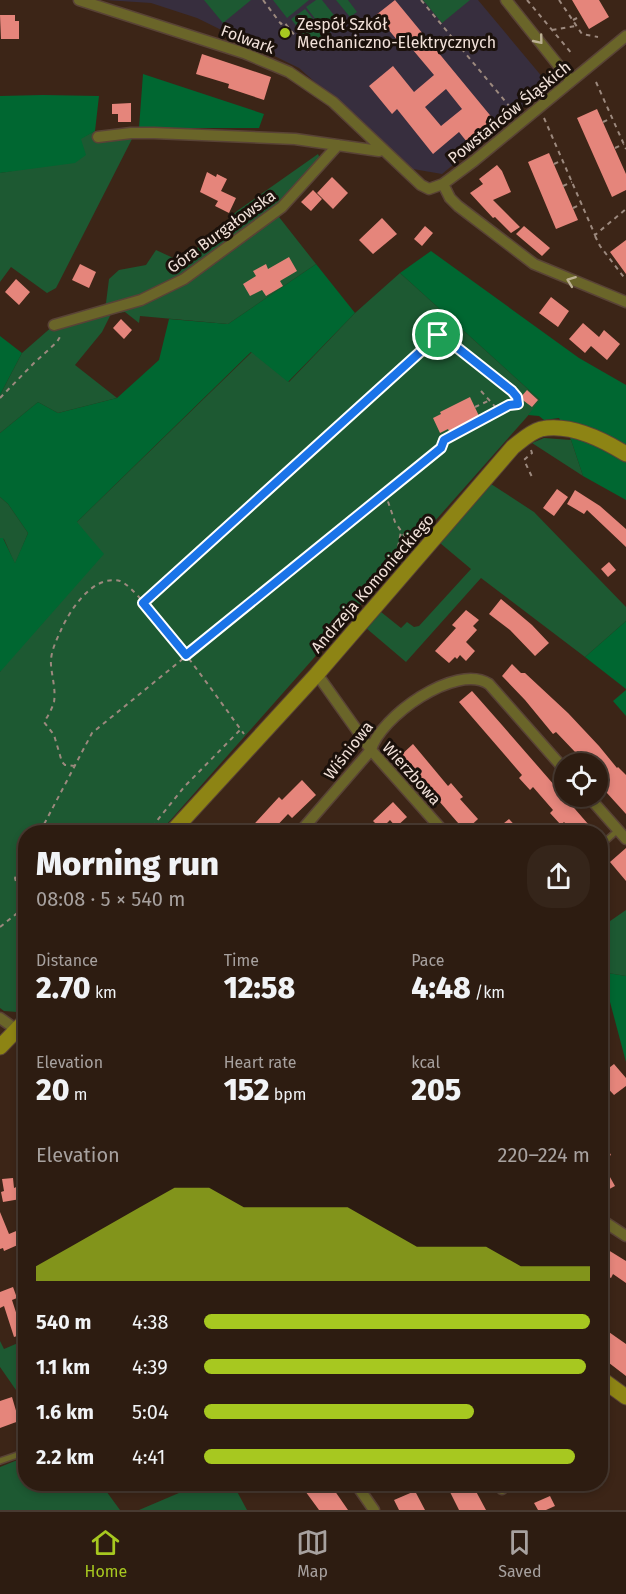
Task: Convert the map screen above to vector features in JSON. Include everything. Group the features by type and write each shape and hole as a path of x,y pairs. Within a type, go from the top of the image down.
{"street":[{"name":"Folwark","path":"79,0 244,52 289,72 333,102 421,185 429,189 443,184"},
{"path":"506,0 571,81"},
{"name":"Powstańców Śląskich","path":"626,36 443,184 450,198 458,206 534,264 626,302"},
{"path":"98,137 154,133 295,139 380,151 383,149"},
{"name":"Góra Burgałowska","path":"54,326 141,300 184,279 282,207 338,145"},
{"name":"Andrzeja Komonieckiego","path":"178,825 317,674 513,447 527,436 540,430 570,429 590,435 626,454"},
{"name":"Wierzbowa","path":"317,674 371,750 438,825"},
{"name":"Wiśniowa","path":"306,825 371,750 378,734 420,698 438,686 459,680 476,678 489,684 554,758"},
{"path":"598,807 626,839"},
{"path":"0,1018 18,1028"},
{"path":"0,1047 18,1030"},
{"path":"608,1224 626,1236"},
{"path":"608,1383 626,1397"},
{"path":"361,1491 374,1510"}],"lane":[{"path":"608,839 618,830"},
{"path":"0,1461 18,1455"}],"path":[{"path":"263,0 281,24 284,21 308,52"},
{"path":"421,0 517,116"},
{"path":"527,0 573,55"},
{"path":"559,0 575,26 585,36 598,37"},
{"path":"572,21 581,16"},
{"path":"552,30 575,26"},
{"path":"596,82 626,149"},
{"path":"603,122 612,118"},
{"path":"545,119 600,246 626,280"},
{"path":"615,148 624,144"},
{"path":"554,164 563,160"},
{"path":"563,186 573,182"},
{"path":"573,208 582,204"},
{"path":"595,235 626,209"},
{"path":"0,398 57,342 67,322"},
{"path":"44,825 92,733 441,448 444,440 509,405 518,404 517,397 453,344 438,335 143,603"},
{"path":"481,392 499,411"},
{"path":"475,407 490,400"},
{"path":"531,446 532,453 524,460 532,477"},
{"path":"385,493 395,522 415,548"},
{"path":"398,547 401,531"},
{"path":"75,766 65,765 62,762 54,735 44,722 54,700 51,657 61,629 83,596 98,584 111,580 125,583 143,603 186,655 244,735"},
{"path":"154,825 185,786 240,730"},
{"path":"18,873 15,878 18,888"},
{"path":"0,927 18,912"}],"shaded area":[{"path":"105,0 478,0 549,85 442,174 413,169 299,68 197,18 151,3"}],"green space":[{"path":"204,0 251,0 223,23"},
{"path":"273,0 309,0 287,18"},
{"path":"316,0 322,0 341,24 327,34 306,7"},
{"path":"336,0 348,0 357,12 350,17"},
{"path":"423,0 470,0 442,23"},
{"path":"305,9 326,35 312,46 291,19"},
{"path":"143,74 264,114 259,128 139,128"},
{"path":"0,96 99,96 95,131 81,139 86,155 75,163 0,173"},
{"path":"95,131 98,137 132,139 56,288 47,293 11,267 0,282 0,173 18,170"},
{"path":"318,154 322,163 279,217 316,264 228,324 140,316 139,323 125,312 111,314 102,332 75,365 117,398 58,413 38,402 0,433 0,395 22,353 54,325 103,307 106,303 109,279 119,270 146,265 156,250 182,262 237,211"},
{"path":"431,251 579,358 626,385 626,500 583,476 571,440 559,418 544,420 539,416 528,415 540,400 400,273"},
{"path":"316,264 355,313 288,382 251,352 77,522 104,554 0,672 0,538 3,538 15,563 28,533 8,504 0,497 0,433 38,402 58,413 117,398 159,360 169,319 228,324"},
{"path":"400,273 541,401 166,825 18,825 18,1011 4,1011 0,1008 0,672 77,522 252,352 289,382 355,313"},
{"path":"0,336 22,353 0,395"},
{"path":"544,438 571,440 583,476 532,443"},
{"path":"491,484 534,512 626,607 626,621 585,657 481,578 406,662 366,628 381,612 401,628 407,622 414,627 419,626 471,569 440,543"},
{"path":"0,497 8,504 28,533 15,564 4,539 0,538"},
{"path":"626,621 626,689 585,657"},
{"path":"626,690 626,716 613,701"},
{"path":"626,910 626,976 608,973 608,922"},
{"path":"608,973 626,976 626,1062 608,994"},
{"path":"0,1341 4,1349 18,1343 18,1393 0,1367"},
{"path":"18,1460 18,1491 106,1491 120,1510 0,1510 0,1467"},
{"path":"184,1491 237,1491 247,1510 139,1510"}],"building":[{"path":"395,0 494,120 467,142 459,132 433,154 397,109 392,114 369,86 393,66 414,92 434,75 402,37 398,41 376,15","holes":["446,89 462,109 441,126 425,107"]},
{"path":"572,0 599,0 609,17 589,29"},
{"path":"0,15 15,15 15,21 19,21 19,39 1,39"},
{"path":"202,54 271,77 264,100 228,88 229,84 196,74"},
{"path":"131,103 131,122 118,122 118,114 112,114 112,104"},
{"path":"597,109 626,174 626,190 612,197 577,118"},
{"path":"549,153 578,220 556,229 528,162"},
{"path":"497,165 511,192 493,200 520,227 511,233 495,217 493,218 470,193 483,184 479,179"},
{"path":"207,172 227,179 221,191 236,198 229,213 215,206 218,201 200,192"},
{"path":"332,177 348,193 333,209 317,193"},
{"path":"313,190 322,199 311,211 301,202"},
{"path":"382,218 397,234 373,254 359,240"},
{"path":"425,226 433,233 422,246 414,239"},
{"path":"524,226 550,248 542,256 516,234"},
{"path":"626,240 626,274 610,252"},
{"path":"289,257 297,271 280,281 283,286 266,296 262,290 250,296 243,284 256,276 253,271 266,264 268,269"},
{"path":"80,264 96,272 89,288 72,280"},
{"path":"16,279 30,292 19,305 5,292"},
{"path":"551,297 569,311 558,327 539,313"},
{"path":"121,319 132,330 124,339 113,328"},
{"path":"583,323 599,337 604,330 620,344 607,360 591,346 585,353 569,339"},
{"path":"527,390 538,400 532,407 520,398"},
{"path":"470,397 479,416 440,433 433,418"},
{"path":"557,489 568,497 554,516 543,508"},
{"path":"575,490 600,506 626,529 626,547 587,510 584,514 567,504"},
{"path":"609,562 616,570 608,577 601,569"},
{"path":"501,599 549,643 535,656 510,630 489,614"},
{"path":"466,610 479,620 473,626 477,630 466,642 475,651 466,661 460,655 449,663 435,651 456,628 452,625"},
{"path":"512,664 521,673 525,673 568,713 605,753 580,753 578,751 576,753 556,732 553,734 502,676"},
{"path":"472,691 554,785 554,807 573,807 589,825 567,825 564,822 561,825 550,813 553,810 533,787 530,790 519,778 522,775 459,702"},
{"path":"413,744 448,786 451,783 463,797 460,799 478,819 472,825 460,825 400,756"},
{"path":"608,757 626,775 626,814 608,794"},
{"path":"302,780 316,795 292,818 288,814 278,825 253,825 279,797 282,800"},
{"path":"393,802 407,817 398,825 394,825 390,820 385,825 377,825 373,821"},
{"path":"509,819 515,825 502,825"},
{"path":"626,848 626,881 610,862"},
{"path":"614,1064 626,1078 626,1086 614,1095 608,1089 608,1069"},
{"path":"608,1174 615,1186 608,1190"},
{"path":"13,1178 14,1188 18,1186 18,1199 3,1202 2,1179"},
{"path":"0,1212 9,1234 18,1230 18,1245 4,1251 3,1248 0,1249"},
{"path":"608,1250 626,1261 626,1283 613,1274 611,1278 608,1276"},
{"path":"13,1287 17,1298 12,1300 18,1319 18,1336 14,1337 4,1306 0,1308 0,1292"},
{"path":"608,1331 626,1344 626,1376 608,1362"},
{"path":"12,1397 18,1421 0,1428 0,1401"},
{"path":"305,1491 335,1491 348,1510 319,1510"},
{"path":"415,1491 425,1510 399,1510 394,1500"},
{"path":"450,1491 476,1491 486,1510 459,1510"},
{"path":"550,1496 555,1506 546,1510 538,1510 534,1503"}],"place":[{"name":"Zespół Szkół Mechaniczno-Elektrycznych","path":"285,33"}],"route":[{"path":"438,335 444,337 512,391 517,397 518,404 509,405 444,440 441,448 186,655 143,603 438,335"}]}
